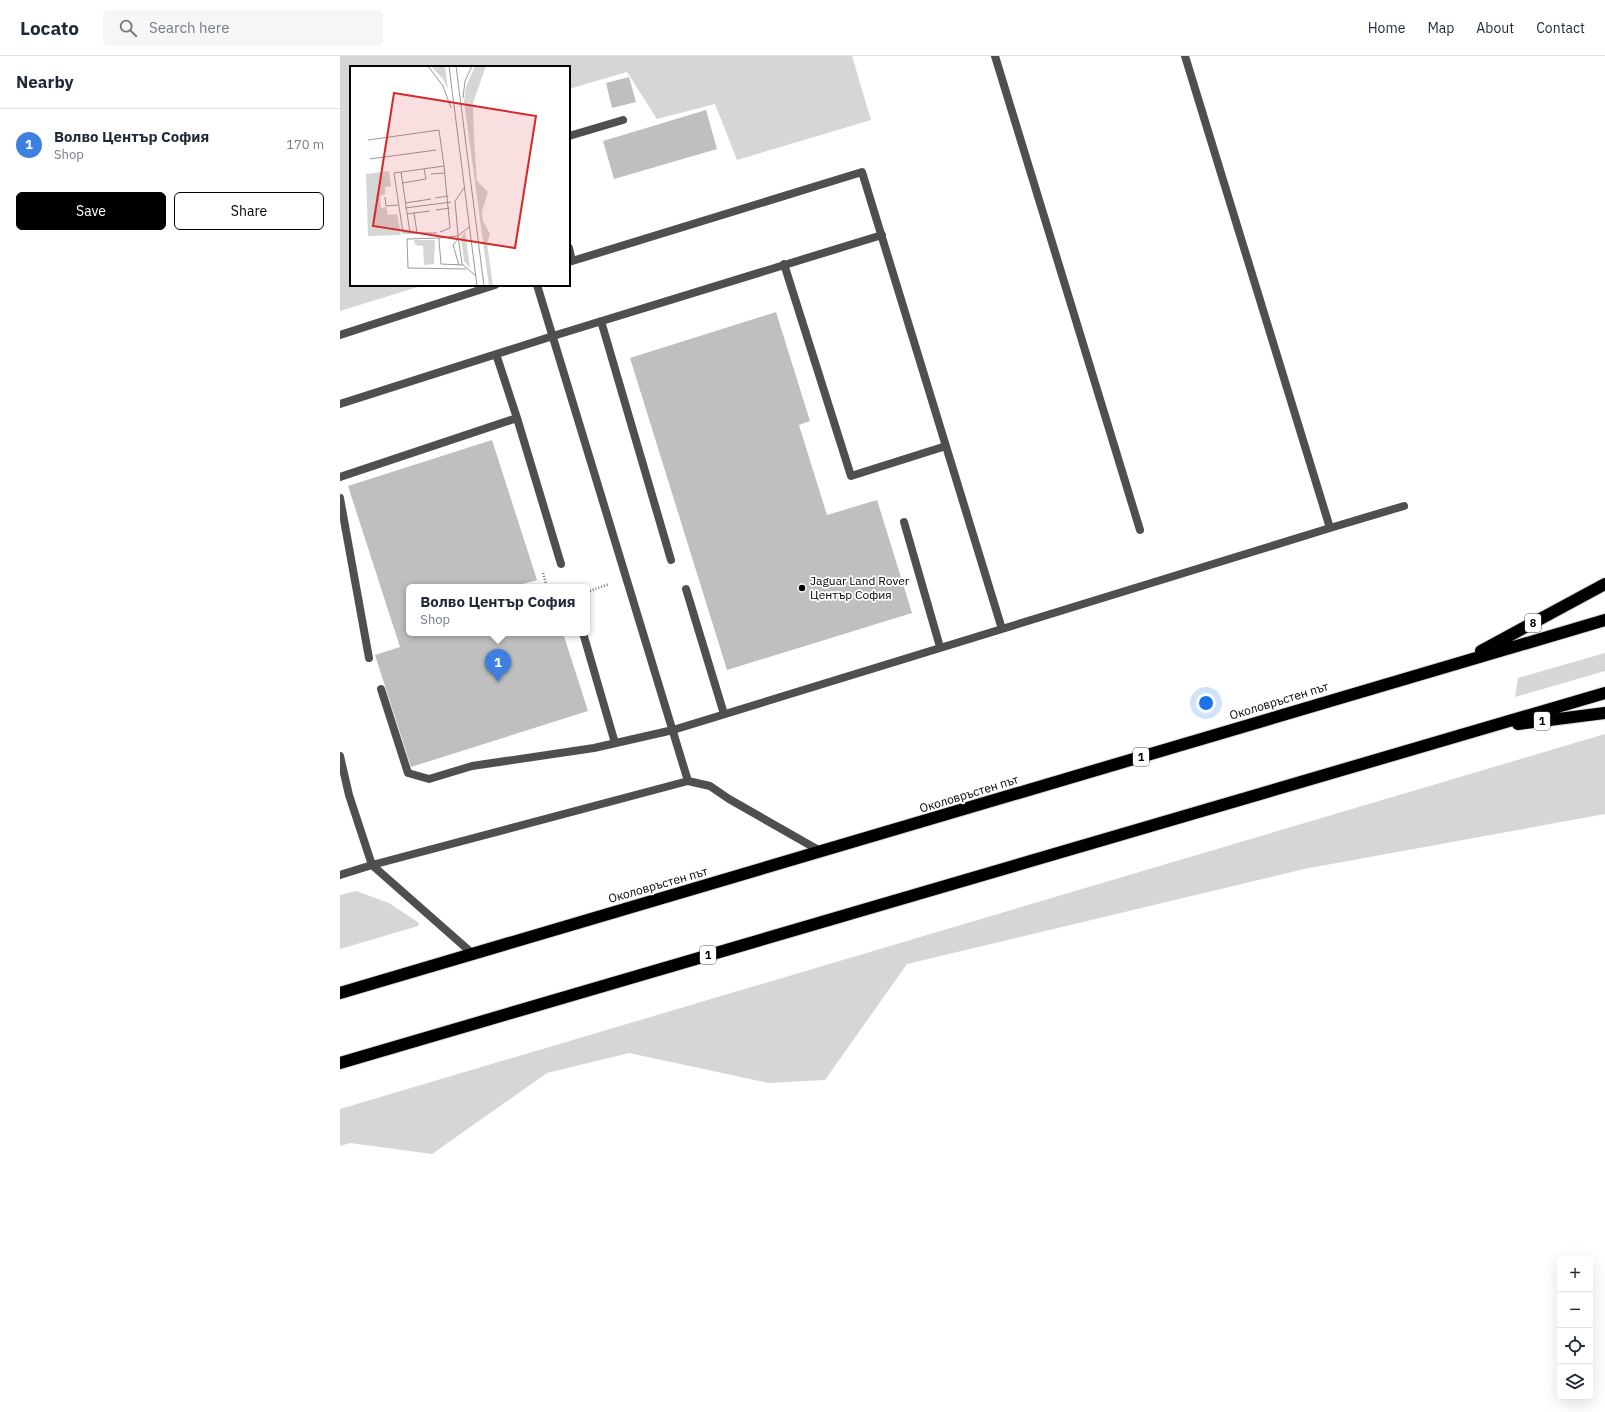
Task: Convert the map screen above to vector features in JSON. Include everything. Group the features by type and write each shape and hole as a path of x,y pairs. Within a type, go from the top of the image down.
{"highway":[{"name":"8","path":"1460,662 1605,584"},
{"name":"Околовръстен път","path":"340,994 1605,620"},
{"path":"1479,730 1605,693"},
{"name":"1","path":"340,1064 1479,730 1605,713"}],"lane":[{"path":"995,56 1140,530"},
{"path":"1185,56 1330,528"},
{"path":"570,136 623,120"},
{"path":"571,261 862,172 1002,629"},
{"path":"340,404 553,336 882,235"},
{"path":"784,264 852,476 946,446"},
{"path":"340,335 492,286"},
{"path":"537,286 688,781"},
{"path":"602,321 671,560"},
{"path":"496,354 561,564"},
{"path":"340,477 517,418"},
{"path":"340,498 369,658"},
{"path":"381,689 408,773 429,779 472,766 594,748 673,730 1404,506"},
{"path":"904,522 940,647"},
{"path":"686,589 724,714"},
{"path":"584,636 615,743"},
{"path":"340,756 349,795 372,865 473,954"},
{"path":"340,875 372,865 688,781 710,786 729,799 822,852"},
{"path":"340,867 348,872"}],"shaded area":[{"path":"340,56 852,56 871,120 737,160 715,104 657,119 627,72 570,89 570,66 350,66 350,286 421,286 340,311"},
{"path":"1605,653 1605,671 1515,697 1518,678"},
{"path":"1605,734 1605,814 1304,869 907,964 825,1080 769,1083 629,1053 547,1073 432,1154 350,1143 340,1146 340,1109"},
{"path":"356,891 389,903 419,923 418,926 340,949 340,895"}],"building":[{"path":"629,77 636,102 612,108 606,83"},
{"path":"706,110 717,149 614,179 603,141"},
{"path":"776,312 810,421 799,425 827,515 877,500 912,613 727,670 630,358"},
{"path":"492,440 537,580 523,584 406,584 406,636 564,636 588,711 411,767 375,655 400,647 348,486"}],"place":[{"name":"Jaguar Land Rover Център София","path":"802,588"},
{"name":"Волво Център София","path":"498,682"}]}
